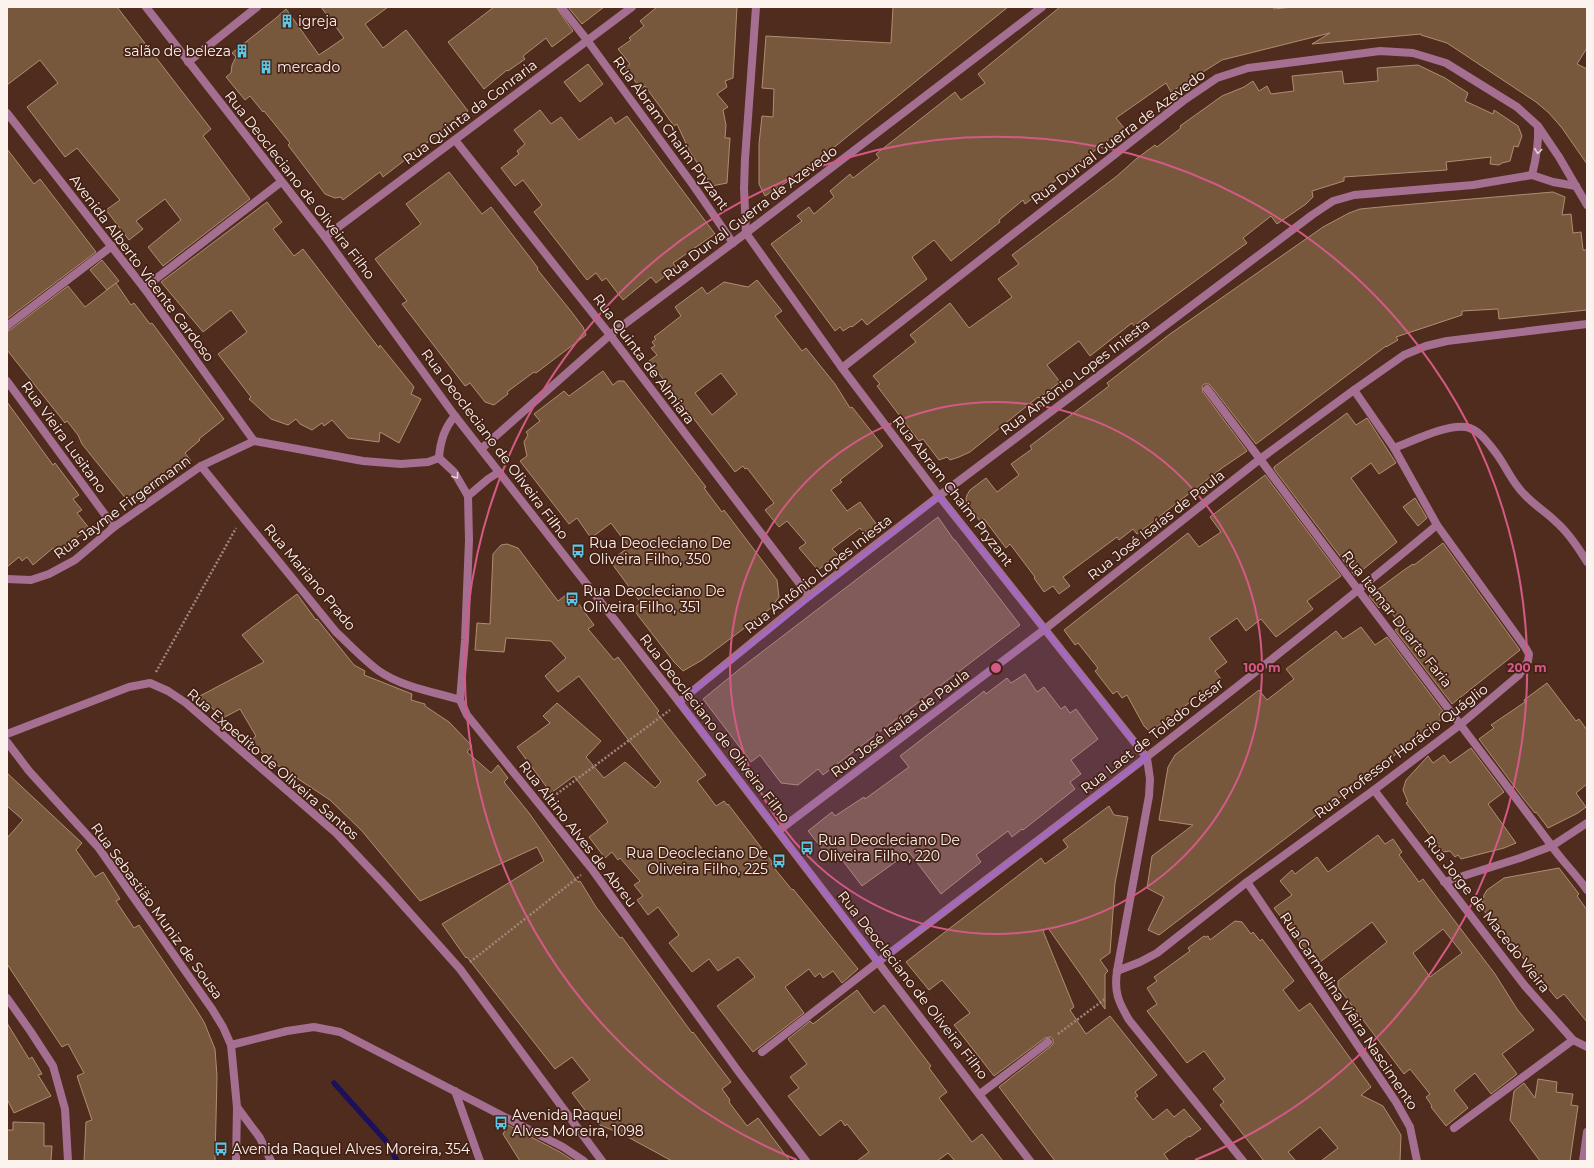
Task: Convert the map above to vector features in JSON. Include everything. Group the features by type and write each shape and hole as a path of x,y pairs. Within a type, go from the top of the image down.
{"street":[{"name":"Rua Deocleciano de Oliveira Filho","path":"146,7 325,237 455,416 679,702 1030,1161"},
{"path":"188,62 257,7"},
{"name":"Rua Abram Chaim Pryzant","path":"561,7 694,185 733,243"},
{"name":"Rua Quinta da Conraria","path":"325,237 632,7"},
{"path":"746,234 744,188 745,159 756,7"},
{"name":"Rua Durval Guerra de Azevedo","path":"481,448 610,335 746,234 1042,7"},
{"name":"Rua Durval Guerra de Azevedo","path":"842,368 1183,101 1217,78 1248,68 1380,51 1413,53 1446,63 1517,107 1538,126 1559,157 1587,205"},
{"name":"Avenida Alberto Vicente Cardoso","path":"7,113 144,288 254,441"},
{"path":"1532,175 1539,142 1538,126"},
{"name":"Rua Quinta de Almiara","path":"455,140 610,335 809,596"},
{"name":"Rua Antônio Lopes Iniesta","path":"679,702 809,596 939,496 1333,201 1354,195 1473,185 1532,175 1553,182 1576,186"},
{"path":"144,288 281,182"},
{"name":"Rua Abram Chaim Pryzant","path":"746,234 842,368 939,496 1147,758"},
{"path":"7,326 112,246"},
{"name":"Rua José Isaías de Paula","path":"778,831 1044,630 1260,460 1404,355 1426,346 1447,341 1587,324"},
{"name":"Rua Vieira Lusitano","path":"7,381 114,527"},
{"name":"Rua Itamar Duarte Faria","path":"1207,389 1358,591 1587,890"},
{"name":"Rua Professor Horácio Quáglio","path":"1117,971 1140,962 1157,953 1247,882 1374,790 1461,724 1519,675 1528,661 1528,654 1525,647 1438,525 1394,448 1354,390"},
{"path":"455,416 448,424 444,432 439,448 439,458 454,472 468,496 469,540 465,640 460,700"},
{"path":"1394,448 1440,431 1456,427 1467,427 1475,431 1484,438 1498,455 1514,482 1524,495 1556,521 1568,534 1587,562"},
{"path":"254,441 364,461 401,464 428,462 439,458"},
{"name":"Rua Jayme Firgermann","path":"7,579 31,580 49,574 75,560 114,527 201,466 254,441"},
{"name":"Rua Mariano Prado","path":"201,466 336,632 380,672 400,682 460,700"},
{"path":"468,496 499,472"},
{"name":"Rua Laet de Tolêdo César","path":"762,1052 1147,758 1358,591 1438,525"},
{"path":"7,734 129,687 150,683"},
{"name":"Rua Expedito de Oliveira Santos","path":"150,683 168,690 186,703 336,833 386,885 460,969 602,1161"},
{"name":"Rua Altino Alves de Abreu","path":"460,700 467,715 592,868 738,1071 806,1161"},
{"name":"Rua Sebastião Muniz de Sousa","path":"7,742 29,771 94,842 118,873 212,1009 223,1026 232,1045"},
{"path":"1147,758 1150,779 1149,796 1117,971 1115,985 1116,990 1121,1006 1129,1020 1243,1161"},
{"name":"Rua Jorge de Macedo Vieira","path":"1374,790 1525,986 1573,1040 1587,1046"},
{"path":"1444,882 1520,858 1552,846 1587,823"},
{"name":"Rua Carmelina Viêira Nascimento","path":"1247,882 1396,1102 1410,1127 1417,1161"},
{"path":"7,998 53,1066 65,1109 68,1161"},
{"path":"236,1161 237,1107 232,1045 287,1031 314,1027 340,1032 563,1147 584,1161"},
{"path":"1454,1128 1573,1040"},
{"path":"980,1094 1048,1042"},
{"path":"455,1091 480,1161"},
{"path":"237,1107 260,1138 271,1161"},
{"path":"1583,1161 1587,1132"}],"path":[{"path":"150,683 243,517"},
{"path":"542,806 649,727 679,702"},
{"path":"460,969 592,868"},
{"path":"1048,1042 1116,990"}],"highlighted area":[{"path":"939,496 1147,758 878,962 679,702"}],"building":[{"path":"7,7 117,7 211,129 203,136 250,199 163,266 148,247 181,220 165,199 136,221 143,229 129,240 106,210 120,200 77,148 65,157 27,107 58,83 40,60 7,85"},
{"path":"321,7 388,7 365,24 383,48 406,30 468,111 383,177 380,172 343,200 341,197 335,198 325,194 288,145 290,143 264,111 263,112 250,96 245,100 226,77 231,73 232,65 236,57 232,53 286,9 319,55 344,38"},
{"path":"494,7 556,7 573,31 552,47 546,38 523,56 525,59 508,71 507,70 484,89 448,42"},
{"path":"568,7 604,7 582,24"},
{"path":"657,7 737,7 733,78 725,81 727,87 717,94 728,107 723,110 726,125 725,138 730,138 727,183 712,186 689,150 677,124 674,126 645,86 641,89 625,68 630,64 618,49 631,40 629,38 644,26 640,21"},
{"path":"893,7 1008,7 822,157 765,196 759,184 759,144 762,116 773,117 774,89 762,88 766,36 891,43"},
{"path":"1060,7 1273,7 1274,9 1293,7 1587,7 1587,48 1577,64 1587,69 1587,164 1562,128 1549,113 1536,102 1447,43 1421,34 1312,44 1330,33 1222,60 1171,92 1166,83 1116,118 1124,128 1025,204 1023,200 999,220 1000,222 951,261 934,240 912,257 927,279 867,325 862,319 852,327 851,326 843,331 840,327 835,331 771,244 802,221 797,216 809,207 814,214 834,197 830,191 850,174 853,178 879,158 876,154 955,92 961,100 985,83 978,74"},
{"path":"588,64 603,84 580,102 564,82"},
{"path":"1418,65 1445,78 1468,93 1465,101 1493,114 1494,110 1518,126 1522,136 1518,147 1514,146 1510,161 1499,165 1490,164 1491,157 1446,162 1447,170 1344,177 1344,181 1312,191 1313,197 1306,204 1277,224 1271,216 1243,238 1247,243 1134,326 1132,323 1090,356 1079,341 1047,365 1060,382 1039,398 1038,397 970,452 959,457 950,460 947,457 939,460 923,439 919,441 877,386 880,384 873,376 916,342 910,335 950,303 969,328 1012,297 998,279 1019,264 1012,255 1117,176 1136,159 1155,145 1157,147 1181,128 1180,126 1222,96 1244,87 1253,81 1259,91 1267,86 1271,94 1294,91 1292,76 1342,71 1344,84 1378,81 1377,68"},
{"path":"540,110 551,124 561,117 579,140 611,117 615,124 627,116 715,234 673,263 676,267 656,283 651,277 623,300 606,278 602,281 596,273 587,280 534,212 542,205 523,180 515,186 501,168 519,154 517,151 525,144 514,130"},
{"path":"7,149 34,184 40,179 96,252 7,319"},
{"path":"449,172 482,214 491,207 538,268 537,269 583,327 586,335 536,373 534,372 507,392 508,394 494,405 485,402 470,383 465,386 402,304 407,301 375,259 421,224 406,204"},
{"path":"1553,192 1565,197 1562,215 1571,214 1573,233 1581,232 1583,250 1587,250 1587,310 1499,319 1498,309 1462,311 1462,315 1396,337 1398,340 1386,346 1256,444 1211,386 1209,384 1204,384 1202,387 1203,392 1247,451 1222,468 1137,534 1133,529 1119,540 1117,537 1063,577 1070,586 1059,594 1053,586 1044,592 1034,578 1035,577 1010,544 1006,548 984,519 980,521 967,505 966,499 970,490 986,478 997,492 1019,475 1011,464 1032,449 1030,446 1109,386 1107,383 1170,334 1323,227 1349,213 1360,209"},
{"path":"267,202 282,222 273,229 294,256 303,249 379,348 380,345 414,387 411,394 421,399 399,443 380,432 379,442 348,438 332,420 324,426 322,423 312,430 300,424 296,419 288,425 271,419 249,399 251,397 218,354 247,332 231,310 203,332 161,282"},
{"path":"102,260 119,281 107,290 90,270"},
{"path":"757,280 782,311 775,316 802,351 806,348 835,384 850,408 852,407 883,446 840,480 842,482 831,490 847,511 860,502 877,525 865,534 860,528 832,549 838,555 818,570 799,548 806,543 787,521 779,527 765,510 774,503 747,468 745,469 743,466 735,472 649,361 657,355 651,348 655,346 652,342 656,339 654,337 681,316 675,307 702,287 707,294 724,282 748,287","holes":["721,373 737,394 712,415 695,393"]},
{"path":"116,283 131,305 134,303 150,324 152,323 224,419 199,439 200,440 185,453 191,461 131,505 82,444 78,435 67,421 65,423 7,350 7,331 68,286 85,307"},
{"path":"603,371 613,385 618,381 624,381 706,487 704,488 722,512 724,510 777,580 779,597 771,608 702,660 683,671 674,662 633,609 641,603 610,561 629,547 611,523 591,538 577,518 569,524 520,461 527,456 524,442 528,435 526,432 540,421 534,414 564,391 569,396"},
{"path":"7,402 53,465 55,463 79,495 73,499 82,510 77,513 89,528 65,547 56,552 53,548 33,565 27,557 22,561 19,557 7,567"},
{"path":"1347,413 1356,425 1367,418 1396,463 1379,474 1371,463 1351,478 1397,542 1355,576 1274,469 1274,467"},
{"path":"1265,475 1341,576 1307,601 1313,609 1276,637 1261,619 1246,631 1237,618 1209,638 1227,662 1215,671 1221,679 1150,732 1144,726 1127,695 1122,698 1117,691 1113,694 1095,671 1098,668 1078,643 1075,645 1064,630 1188,533 1199,547 1221,532 1210,517"},
{"path":"1415,498 1427,518 1418,526 1403,507"},
{"path":"938,517 1020,625 823,775 818,769 798,785 781,783 760,755 751,762 703,699 741,668"},
{"path":"1443,543 1520,650 1452,704 1395,630 1401,626 1385,603 1379,608 1369,596"},
{"path":"507,544 518,548 558,601 570,592 594,625 588,629 614,660 618,657 659,711 657,713 706,775 697,781 716,806 724,801 727,805 728,804 773,863 771,864 858,969 842,983 833,971 823,978 820,973 815,977 809,969 785,987 804,1013 753,1052 717,1006 755,977 738,957 718,971 709,959 692,972 669,943 679,935 658,907 648,915 637,900 643,896 634,885 640,881 620,858 618,860 612,852 605,858 589,837 608,822 574,776 551,793 517,747 550,723 543,716 557,703 601,741 586,757 604,778 625,762 655,788 661,782 579,676 558,692 545,676 566,658 551,641 506,638 504,652 475,650 477,623 490,624 493,554 501,545"},
{"path":"297,594 316,620 317,619 354,665 365,671 364,675 412,694 411,700 425,704 425,706 449,722 472,746 467,752 491,773 498,765 508,778 504,782 529,813 578,882 580,881 596,907 620,938 622,937 692,1033 693,1032 731,1082 722,1089 730,1100 729,1102 747,1126 758,1118 790,1161 672,1161 626,1136 600,1125 588,1114 572,1093 590,1080 572,1057 555,1069 467,957 466,958 442,924 544,861 537,847 420,901 362,831 330,800 274,763 249,742 256,736 240,709 221,719 217,712 198,697 264,662 242,635"},
{"path":"1361,627 1375,645 1387,637 1443,711 1439,714 1442,719 1159,935 1148,930 1164,897 1147,888 1152,856 1193,825 1159,820 1168,767 1175,755 1259,690 1267,700 1294,679 1286,669 1336,631 1343,639"},
{"path":"1025,674 1037,692 1044,687 1061,709 1065,706 1070,713 1076,709 1098,739 1071,760 1081,774 1070,782 1075,789 1023,830 1022,829 1012,837 1008,831 976,855 981,862 941,894 909,852 862,886 840,857 833,862 808,831 832,812 835,816 864,797 865,799 909,767 900,756 984,691 986,694 1007,678 1011,683"},
{"path":"1547,683 1576,721 1579,719 1587,730 1587,784 1576,793 1586,807 1578,813 1548,828 1523,798 1479,739 1494,728 1491,725 1525,702 1524,700"},
{"path":"1471,748 1504,792 1488,804 1516,843 1504,848 1461,859 1458,855 1455,857 1450,851 1443,852 1406,803 1408,802 1403,790 1406,780 1428,756 1433,763 1444,755 1450,763"},
{"path":"7,773 82,843 76,850 95,877 103,872 120,899 116,901 134,928 139,925 204,1022 215,1049 217,1076 215,1161 84,1161 86,1122 92,1120 77,1076 84,1073 68,1044 62,1047 7,964 7,838 23,820 7,806"},
{"path":"1109,806 1114,815 1128,817 1115,883 1110,953 1100,960 1108,971 1105,974 1105,1009 1048,928 1043,931 1074,1007 1070,1010 1086,1034 1110,1016 1157,1075 1135,1092 1138,1096 1135,1098 1153,1120 1167,1109 1174,1117 1184,1109 1201,1129 1164,1154 1169,1161 1055,1161 999,1087 1051,1046 1053,1044 1053,1039 1050,1037 1045,1038 994,1076 954,1025 970,1013 942,980 929,990 906,962 1041,858 1045,864 1068,847 1063,840"},
{"path":"1378,835 1385,844 1393,839 1402,852 1399,855 1419,882 1423,879 1495,974 1517,1009 1534,1030 1502,1054 1517,1074 1491,1094 1475,1073 1454,1090 1468,1108 1446,1126 1431,1107 1432,1106 1426,1097 1430,1094 1410,1069 1404,1074 1338,987 1338,981 1387,942 1372,922 1320,962 1318,960 1315,962 1274,908 1292,895 1280,881 1292,870 1295,874 1317,857 1328,872","holes":["1443,929 1462,953 1430,977 1413,953"]},
{"path":"1559,868 1579,894 1577,896 1587,910 1587,1022 1564,994 1557,999 1509,941 1510,939 1486,914 1482,905 1484,895 1487,890 1504,878"},
{"path":"1235,921 1242,922 1251,934 1253,932 1260,941 1262,939 1294,981 1283,990 1299,1011 1310,1003 1371,1087 1361,1095 1383,1106 1401,1135 1400,1161 1321,1161 1338,1148 1320,1127 1288,1152 1296,1161 1264,1161 1220,1105 1224,1102 1213,1089 1225,1079 1204,1051 1187,1063 1147,1011 1157,1004 1147,988 1157,981 1154,977 1190,951 1188,948 1204,936 1208,936 1210,940"},
{"path":"857,990 874,1013 884,1005 931,1066 929,1068 947,1092 939,1098 972,1142 982,1134 1003,1161 955,1161 948,1153 937,1161 857,1161 869,1152 847,1124 845,1126 841,1120 820,1136 788,1096 799,1088 790,1077 807,1064 788,1039 810,1021 813,1024"},
{"path":"7,1023 29,1059 32,1057 42,1074 38,1075 51,1096 14,1113 7,1099"},
{"path":"1538,1079 1557,1082 1556,1092 1573,1094 1571,1105 1578,1106 1570,1161 1540,1161 1510,1120 1514,1091 1524,1083 1535,1098"},
{"path":"13,1122 44,1123 44,1146 52,1146 51,1161 7,1161 7,1130 13,1130"},
{"path":"508,1125 574,1161 520,1161 503,1134"}],"waterway":[{"path":"334,1083 386,1141 397,1161"}],"place":[{"name":"igreja","path":"287,21"},
{"name":"salão de beleza","path":"242,51"},
{"name":"mercado","path":"266,67"},
{"name":"Rua Deocleciano De Oliveira Filho, 350","path":"578,551"},
{"name":"Rua Deocleciano De Oliveira Filho, 351","path":"572,599"},
{"name":"Rua Deocleciano De Oliveira Filho, 220","path":"807,848"},
{"name":"Rua Deocleciano De Oliveira Filho, 225","path":"779,861"},
{"name":"Avenida Raquel Alves Moreira, 1098","path":"501,1123"},
{"name":"Avenida Raquel Alves Moreira, 354","path":"221,1149"}]}
